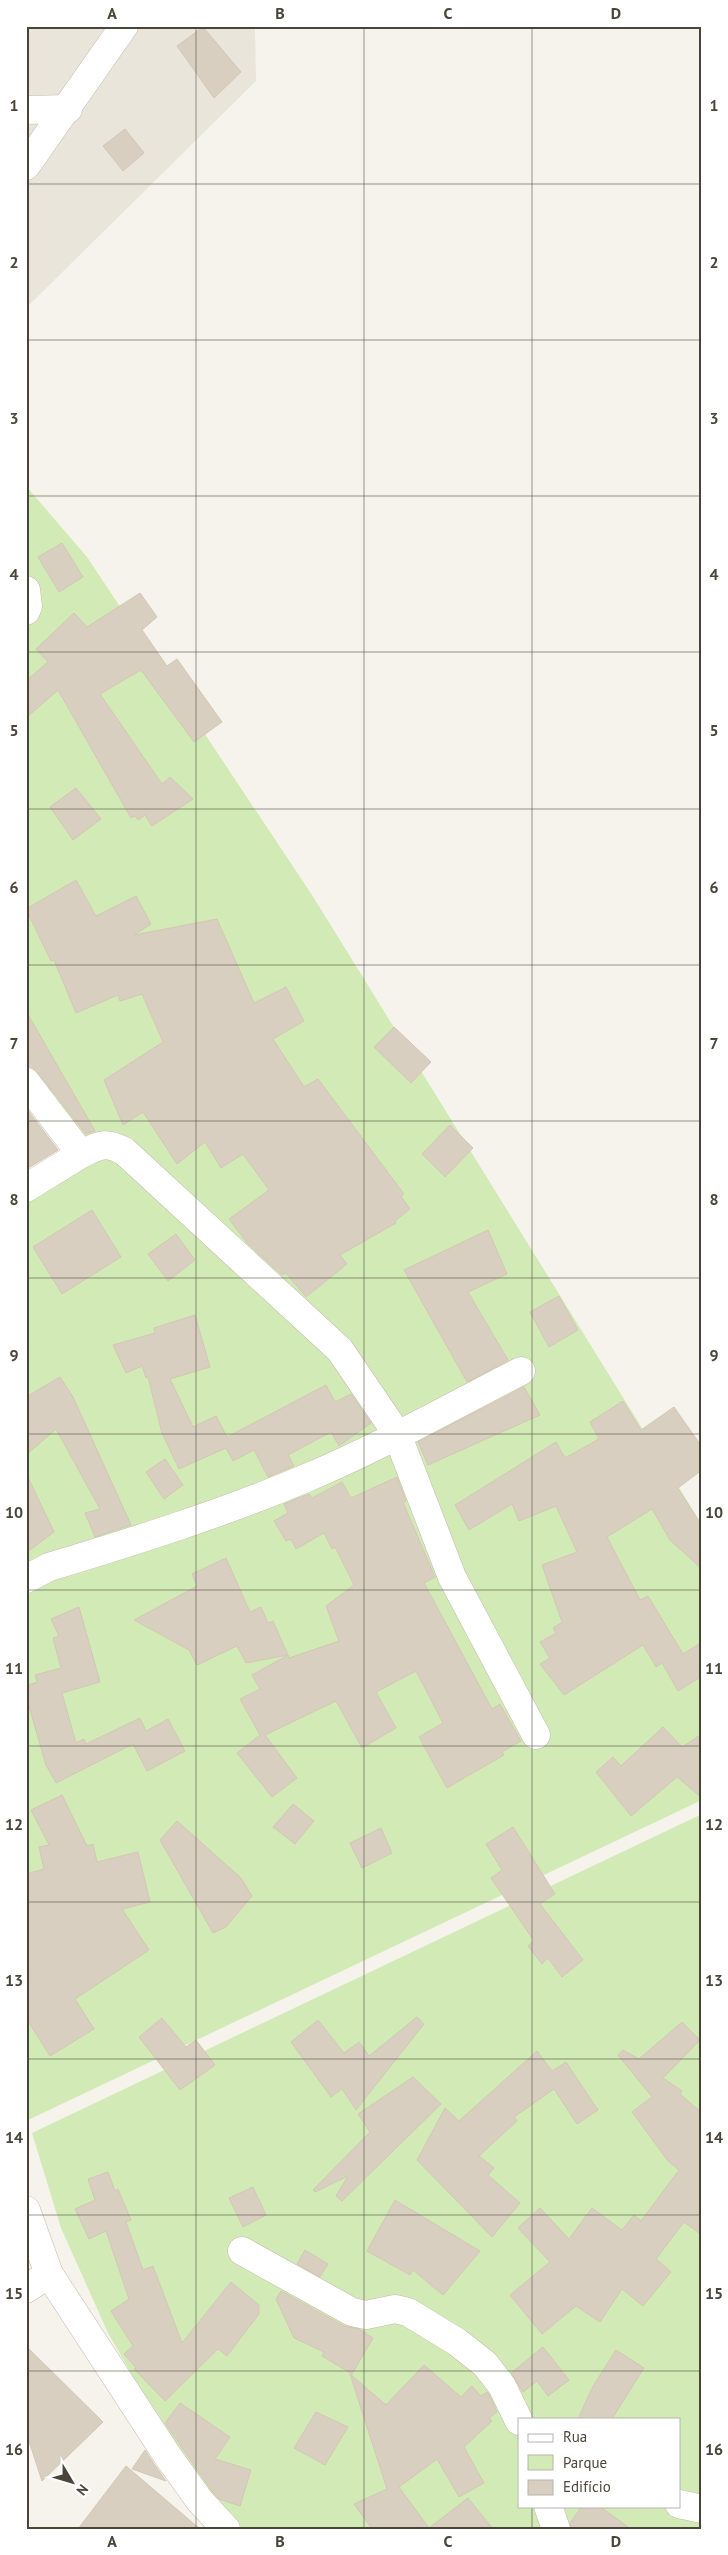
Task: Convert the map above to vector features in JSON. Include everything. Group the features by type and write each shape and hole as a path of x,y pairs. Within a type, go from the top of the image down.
{"street":[{"path":"26,166 68,109 115,31"},
{"path":"26,110 68,109"},
{"path":"26,590 28,606 26,611"},
{"path":"26,1082 81,1154"},
{"path":"26,1188 81,1154 104,1144 113,1145 124,1151 340,1350 397,1434 452,1577 536,1735"},
{"path":"26,1579 49,1567 198,1519 303,1480 521,1371"},
{"path":"26,2210 49,2274 167,2455 200,2501 226,2529"},
{"path":"242,2251 352,2312 366,2315 395,2309 408,2312 457,2342 485,2364 502,2386 518,2420"},
{"path":"26,2289 49,2274"},
{"path":"680,2504 702,2509"},
{"path":"549,2508 556,2529"}],"shaded area":[{"path":"26,26 255,26 256,81 26,308"}],"green space":[{"path":"26,486 87,557 312,895 702,1525 702,1800 26,2121 26,1195 90,1157 26,1066"},
{"path":"702,1814 702,2529 239,2529 185,2467 108,2333 61,2228 32,2133"}],"building":[{"path":"203,27 241,72 214,98 177,46"},
{"path":"125,129 144,153 123,171 103,146"},
{"path":"62,543 83,577 59,592 38,557"},
{"path":"140,593 157,617 142,630 167,666 177,659 222,722 194,742 141,670 100,694 162,784 170,777 193,799 152,826 145,815 138,820 135,816 131,818 58,690 26,718 26,681 48,662 36,649 74,613 87,627"},
{"path":"76,788 101,819 73,840 50,807"},
{"path":"76,880 96,916 136,896 151,924 134,935 217,919 254,1003 286,987 304,1021 273,1039 304,1087 318,1079 404,1194 401,1196 410,1209 395,1221 396,1223 340,1255 347,1264 306,1297 286,1273 282,1275 248,1244 229,1219 269,1190 243,1154 221,1168 205,1142 177,1164 143,1112 123,1125 104,1080 163,1042 142,994 120,1001 118,995 76,1013 54,960 51,961 26,909"},
{"path":"26,1011 95,1131 86,1134 38,1073 26,1067"},
{"path":"394,1027 431,1062 411,1083 374,1047"},
{"path":"26,1108 58,1150 28,1168 26,1165"},
{"path":"450,1125 473,1148 445,1177 422,1154"},
{"path":"92,1210 121,1257 62,1294 33,1247"},
{"path":"488,1230 507,1274 468,1292 508,1360 467,1382 404,1270"},
{"path":"176,1234 195,1260 168,1281 148,1254"},
{"path":"559,1296 578,1330 549,1347 530,1312"},
{"path":"195,1315 210,1367 170,1379 193,1427 216,1416 227,1437 326,1385 335,1402 351,1394 371,1423 339,1446 331,1432 288,1455 294,1466 268,1477 254,1450 233,1461 226,1448 179,1469 162,1433 148,1377 146,1378 142,1366 126,1373 113,1345 155,1333 154,1328"},
{"path":"60,1377 73,1397 131,1525 95,1537 85,1513 100,1509 56,1429 26,1455 26,1397"},
{"path":"524,1387 540,1415 428,1465 418,1442"},
{"path":"623,1401 641,1430 674,1407 702,1447 702,1470 678,1488 702,1526 702,1569 670,1540 652,1509 607,1537 640,1600 648,1596 683,1654 702,1642 702,1676 678,1691 662,1663 656,1667 643,1645 564,1695 540,1664 550,1658 540,1642 556,1633 553,1628 562,1622 542,1565 577,1552 556,1506 519,1521 512,1504 469,1530 455,1505 556,1442 565,1458 599,1439 590,1422"},
{"path":"165,1459 183,1485 164,1499 146,1472"},
{"path":"26,1473 54,1532 26,1553"},
{"path":"397,1477 406,1501 403,1502 435,1577 424,1583 492,1709 500,1704 521,1741 502,1752 504,1755 447,1788 419,1737 443,1723 416,1671 376,1692 396,1728 362,1748 336,1701 265,1735 297,1778 272,1797 237,1753 260,1735 240,1699 260,1689 252,1675 288,1655 289,1658 339,1641 326,1606 354,1585 335,1547 332,1549 324,1533 296,1549 291,1539 286,1541 274,1521 288,1513 284,1504 309,1494 312,1498 342,1482 351,1498"},
{"path":"226,1558 250,1612 261,1607 268,1623 273,1621 288,1655 246,1663 237,1646 197,1665 189,1650 134,1620 197,1586 192,1574"},
{"path":"79,1607 100,1682 62,1693 76,1743 84,1739 86,1744 140,1718 146,1731 168,1719 185,1751 147,1771 133,1744 56,1783 46,1765 26,1696 26,1686 37,1682 35,1675 61,1668 53,1638 59,1636 51,1619"},
{"path":"663,1727 682,1747 702,1734 702,1798 677,1777 631,1816 596,1772 613,1757 621,1766"},
{"path":"62,1795 87,1846 93,1844 97,1862 138,1852 150,1902 122,1909 149,1950 75,1999 94,2029 50,2056 26,2018 26,1874 44,1869 39,1847 49,1845 31,1810"},
{"path":"293,1804 314,1821 295,1844 273,1827"},
{"path":"177,1821 241,1878 252,1896 226,1927 213,1933 160,1840"},
{"path":"513,1827 555,1894 540,1904 583,1960 562,1977 548,1958 542,1964 528,1946 534,1941 491,1878 502,1870 486,1844"},
{"path":"381,1828 392,1853 362,1868 350,1843"},
{"path":"417,2017 424,2024 356,2110 342,2089 331,2097 291,2042 318,2020 344,2053 359,2042 369,2056"},
{"path":"162,2018 186,2047 196,2040 215,2065 180,2090 139,2037"},
{"path":"682,2022 700,2040 663,2078 682,2091 680,2094 702,2113 702,2235 684,2222 656,2259 671,2272 643,2306 622,2289 600,2322 576,2306 542,2334 510,2295 550,2262 518,2228 540,2208 569,2239 592,2208 622,2230 634,2215 641,2221 679,2170 668,2161 632,2112 652,2097 618,2055 623,2050 639,2059"},
{"path":"537,2051 552,2071 566,2062 598,2110 577,2124 554,2089 514,2117 517,2121 479,2156 494,2168 488,2175 520,2203 492,2237 417,2160 445,2108 459,2121"},
{"path":"413,2077 441,2104 342,2201 336,2196 348,2176 315,2192 313,2190 370,2132 358,2114"},
{"path":"108,2172 115,2191 118,2189 131,2220 126,2222 143,2270 153,2266 182,2343 231,2282 259,2305 259,2314 227,2356 218,2349 165,2401 134,2369 136,2368 124,2354 133,2346 111,2311 129,2299 106,2231 89,2239 75,2209 95,2200 88,2179"},
{"path":"253,2187 266,2215 243,2227 229,2198"},
{"path":"395,2200 480,2251 443,2295 413,2270 410,2275 367,2251"},
{"path":"305,2250 328,2264 320,2277 297,2264"},
{"path":"281,2291 344,2326 359,2329 373,2338 352,2374 322,2356 324,2352 294,2338 276,2299"},
{"path":"26,2346 103,2422 42,2481 26,2432"},
{"path":"543,2347 569,2380 548,2396 537,2381 523,2392 511,2373"},
{"path":"616,2350 644,2368 613,2418 578,2418 592,2388"},
{"path":"424,2365 461,2397 472,2386 481,2396 487,2392 489,2394 497,2412 489,2418 492,2421 464,2447 484,2483 459,2497 437,2459 399,2487 429,2528 468,2498 493,2529 372,2529 354,2504 387,2489 350,2374 386,2405"},
{"path":"180,2403 230,2437 215,2459 251,2470 240,2506 219,2499 165,2423"},
{"path":"316,2412 348,2427 325,2465 294,2448"},
{"path":"145,2450 154,2464 166,2481 132,2469"},
{"path":"126,2466 200,2529 78,2529"},
{"path":"581,2508 602,2508 631,2529 571,2529 570,2523"}]}
